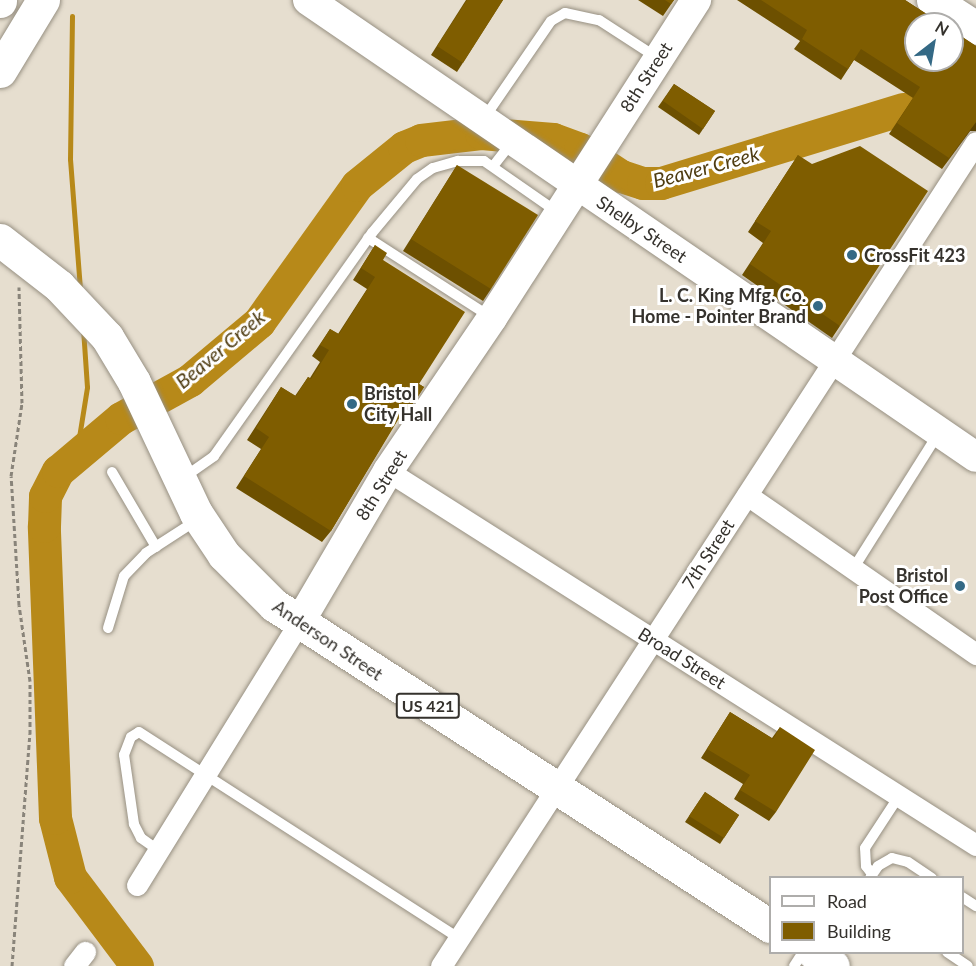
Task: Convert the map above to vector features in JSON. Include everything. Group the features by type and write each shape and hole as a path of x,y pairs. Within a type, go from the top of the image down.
{"main road":[{"path":"0,71 43,0"},
{"path":"935,1 976,28"},
{"name":"Anderson Street","path":"11,248 59,285 120,357 200,518 237,569 299,623 769,925"},
{"path":"816,954 833,966"}],"street":[{"name":"8th Street","path":"136,885 299,623 388,471 492,318 696,0"},
{"name":"Shelby Street","path":"317,2 483,120 580,178 834,360 976,457"},
{"name":"7th Street","path":"441,966 976,142"},
{"name":"Broad Street","path":"388,471 976,845"},
{"path":"747,495 976,654"}],"lane":[{"path":"483,120 550,21 565,13 599,20 658,58"},
{"path":"494,165 513,140"},
{"path":"180,480 214,456 238,426 368,238 417,179 433,168 458,161 494,165 558,212"},
{"path":"368,238 492,318"},
{"path":"853,569 939,432"},
{"path":"112,472 156,547"},
{"path":"108,628 124,576 156,547 200,518"},
{"path":"158,850 141,838 134,824 124,755 131,737 139,732 459,938"},
{"path":"899,796 866,848 866,866 871,876 892,858 908,862 929,876"},
{"path":"950,954 968,966"}],"path":[{"path":"11,248 18,295 22,403 11,476 19,605 30,681 30,734 17,935 12,966"}],"building":[{"path":"467,0 503,0 463,63 437,46"},
{"path":"761,0 905,0 924,12 904,12 904,72 964,72 964,38 976,46 976,122 949,158 897,123 920,87 861,49 848,69 802,39 807,30"},
{"path":"674,84 715,111 703,129 663,101"},
{"path":"860,146 928,191 840,326 750,264 771,231 755,221 798,155 812,164"},
{"path":"457,165 538,215 491,289 411,239"},
{"name":"Bristol City Hall","path":"375,245 387,253 383,260 465,312 419,384 424,387 414,403 410,400 331,531 244,476 269,437 256,428 281,387 296,396 308,377 311,379 329,350 320,345 330,329 339,334 375,277 361,268"},
{"path":"730,712 773,739 780,727 815,750 776,812 740,790 750,775 707,749"},
{"path":"705,792 739,815 724,838 689,816"}],"waterway":[{"path":"72,16 70,159 80,290"},
{"name":"Beaver Creek","path":"137,966 70,877 55,818 44,526 45,496 58,471 121,418 190,380 259,322 357,185 404,147 421,140 481,133 553,139 580,149 621,176 643,183 661,183 903,109"},
{"path":"76,456 87,387 83,329"}],"place":[{"name":"CrossFit 423","path":"852,255"},
{"name":"L. C. King Mfg. Co. Home - Pointer Brand","path":"818,306"},
{"name":"Bristol City Hall","path":"352,404"},
{"name":"Bristol Post Office","path":"960,586"}]}
